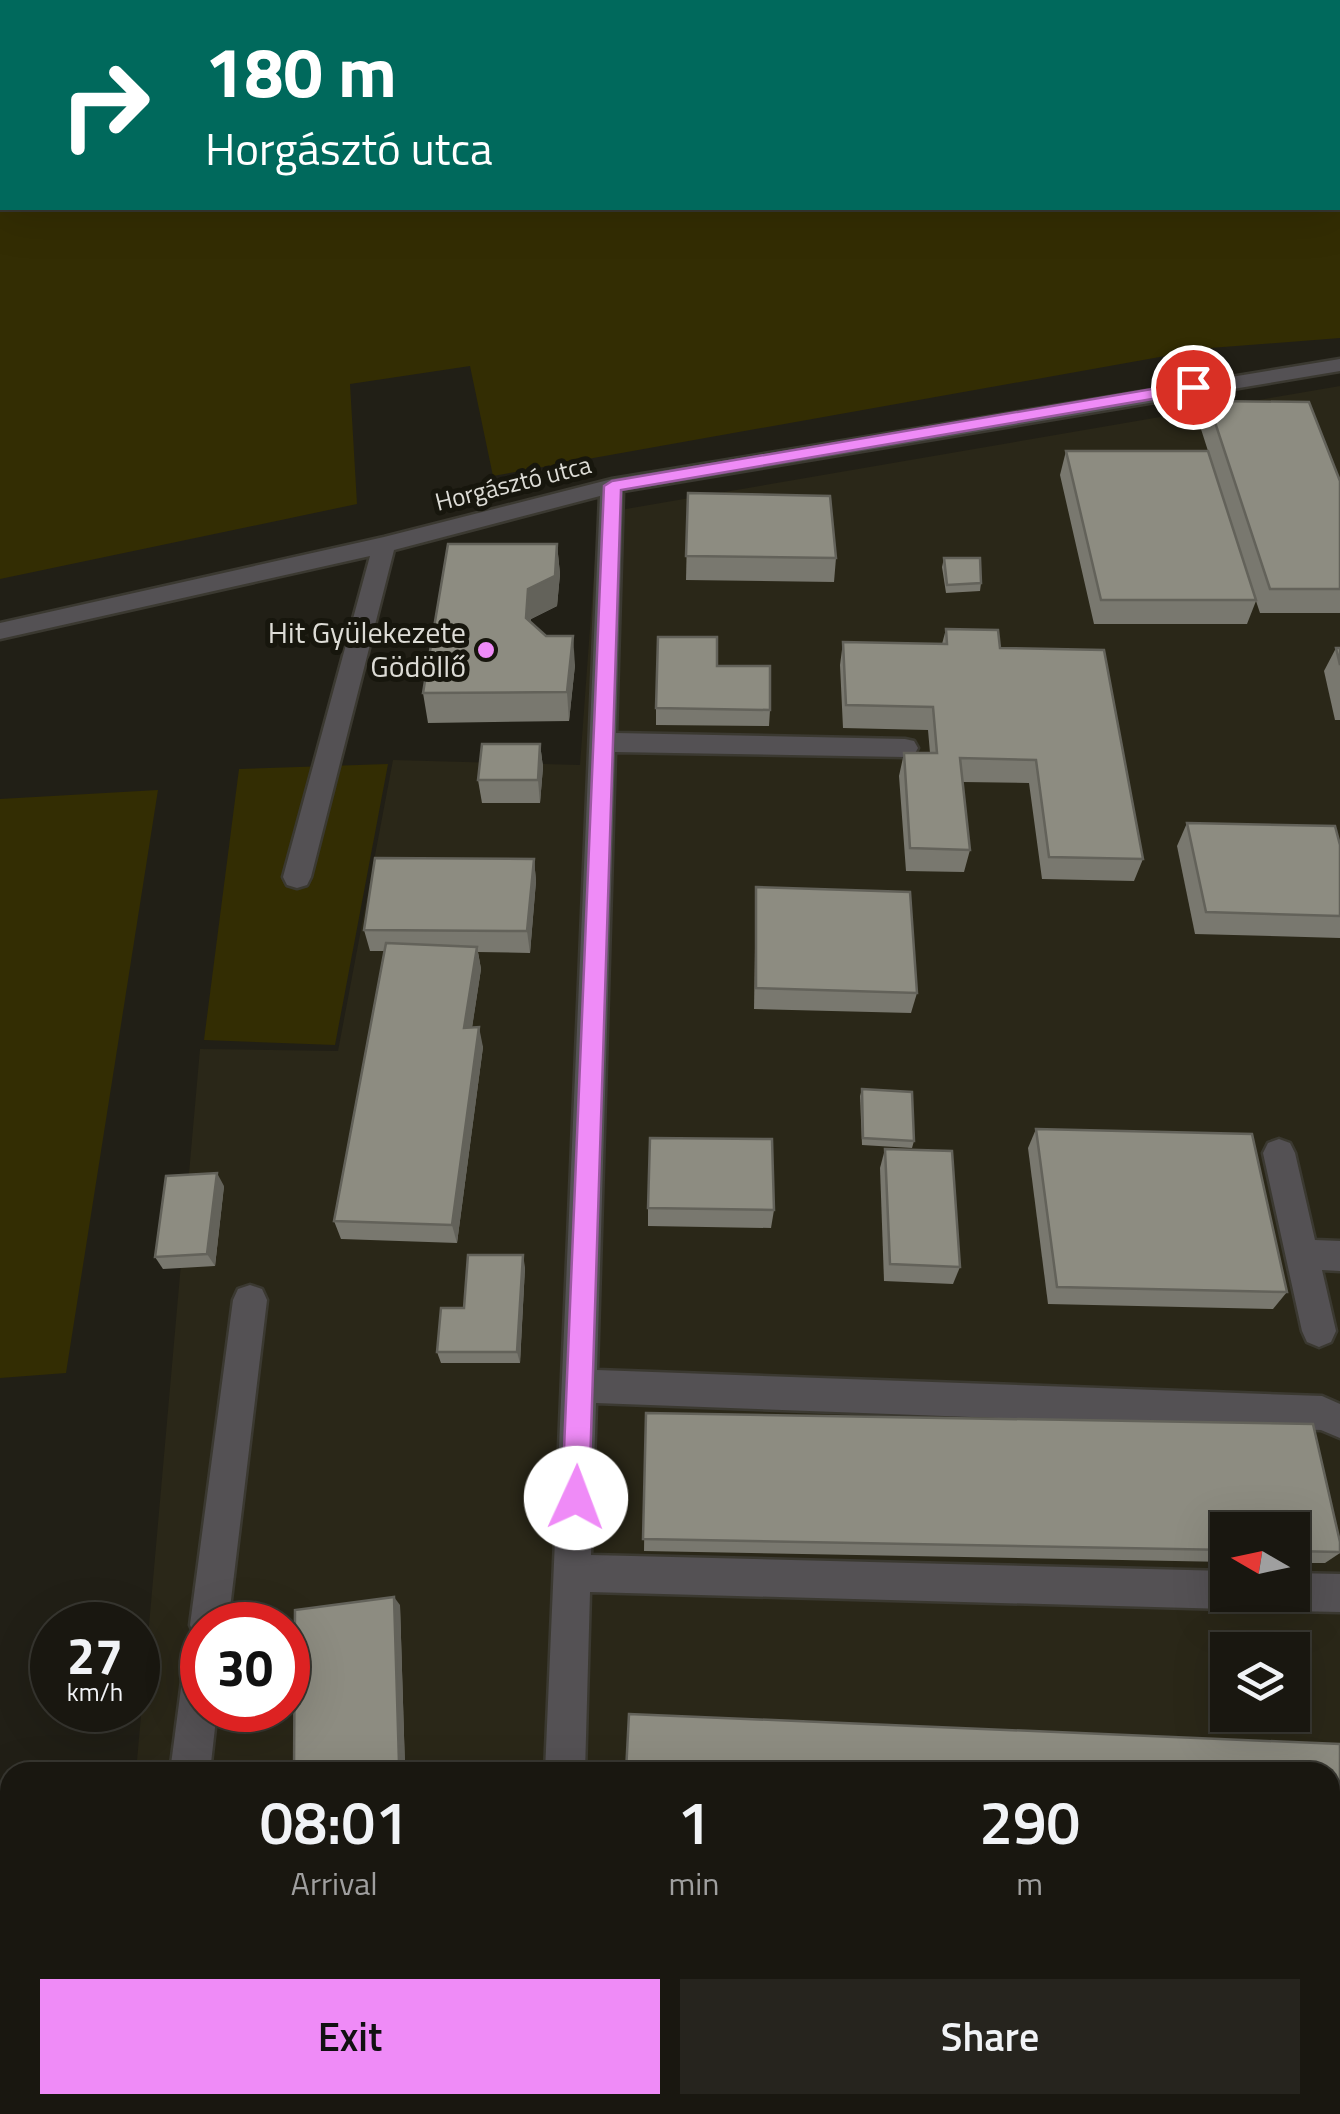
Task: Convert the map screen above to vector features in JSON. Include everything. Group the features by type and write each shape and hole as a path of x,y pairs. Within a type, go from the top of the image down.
{"street":[{"name":"Horgásztó utca","path":"2,630 384,545 612,486 1340,365"},
{"path":"565,1762 612,486"},
{"path":"297,877 384,545"},
{"path":"2,630 6,656"},
{"path":"605,742 905,748"},
{"path":"1279,1154 1319,1330"},
{"path":"1302,1255 1340,1256"},
{"path":"211,1602 250,1300"},
{"path":"580,1386 1322,1413 1340,1421"},
{"path":"573,1572 1210,1590"},
{"path":"1310,1592 1340,1593"},
{"path":"191,1762 195,1732"}],"shaded area":[{"path":"0,210 1340,210 1340,338 1210,348 493,476 470,366 350,384 357,504 0,579"},
{"path":"1340,386 1340,1762 137,1762 140,1732 160,1732 160,1602 151,1602 200,1049 338,1051 393,760 580,765 595,559 620,510"},
{"path":"388,764 335,1045 204,1040 239,769"},
{"path":"158,790 66,1373 0,1378 0,799"}],"building":[{"path":"1208,401 1309,402 1340,481 1340,589 1270,589"},
{"path":"1066,451 1208,451 1256,600 1101,600"},
{"path":"688,493 830,496 836,558 686,556"},
{"name":"Hit Gyülekezete Gödöllő","path":"448,544 557,544 555,576 528,589 526,618 546,636 573,636 567,692 423,693"},
{"path":"944,558 980,558 981,583 947,585"},
{"path":"946,629 998,630 1000,648 1104,650 1143,859 1049,857 1036,760 960,758 970,850 910,848 904,753 937,753 933,707 846,705 843,642 947,644"},
{"path":"658,637 717,637 717,666 770,666 770,710 656,708"},
{"path":"482,744 540,744 538,780 478,780"},
{"path":"1187,823 1335,826 1340,845 1340,916 1206,912"},
{"path":"375,858 534,859 527,931 364,930"},
{"path":"756,887 910,892 917,993 756,988"},
{"path":"386,943 477,947 464,1028 479,1027 452,1225 334,1221"},
{"path":"862,1089 912,1092 914,1141 863,1138"},
{"path":"1036,1129 1252,1134 1287,1292 1057,1287"},
{"path":"650,1138 772,1139 774,1210 648,1208"},
{"path":"885,1149 952,1151 960,1267 890,1264"},
{"path":"217,1173 207,1254 155,1257 166,1176"},
{"path":"468,1255 523,1255 517,1352 437,1352 441,1308 464,1308"},
{"path":"646,1413 1313,1424 1340,1552 1310,1551 1310,1512 1210,1512 1210,1550 643,1539"},
{"path":"394,1597 399,1762 294,1762 294,1732 310,1732 310,1608"},
{"path":"629,1714 1340,1744 1340,1762 627,1762"}],"place":[{"name":"Hit Gyülekezete Gödöllő","path":"486,650"}],"route":[{"path":"576,1498 612,486 1193,387"}]}
